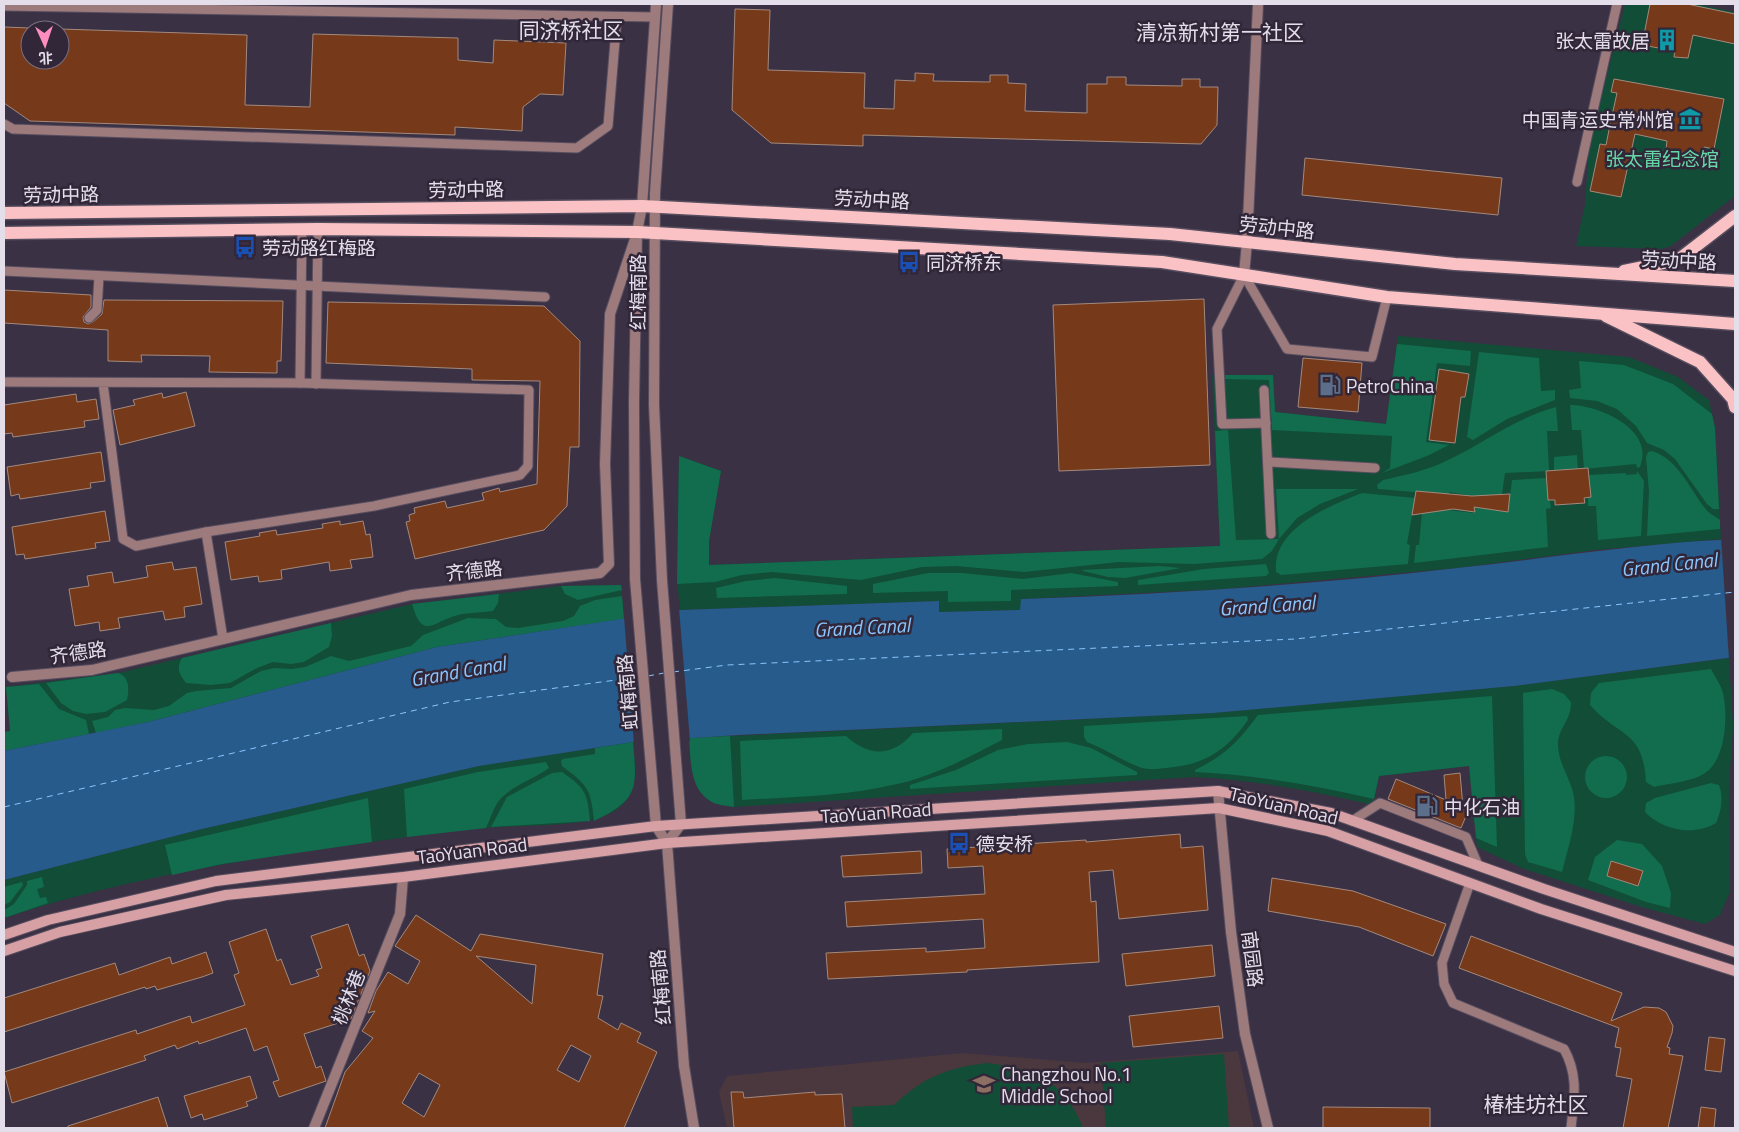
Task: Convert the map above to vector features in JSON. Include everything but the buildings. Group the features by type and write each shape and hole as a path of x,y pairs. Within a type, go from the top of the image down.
{"main road":[{"name":"劳动中路","path":"4,213 655,206 1170,234 1455,264 1735,282"},
{"path":"1608,275 1678,260 1735,216"},
{"name":"劳动中路","path":"4,233 302,229 637,232 1162,262 1387,296 1735,324"},
{"path":"1600,313 1700,362 1733,400 1735,407"},
{"name":"TaoYuan Road","path":"4,934 48,920 216,881 656,826 1218,791 1331,813 1735,952"},
{"name":"TaoYuan Road","path":"4,951 60,932 226,896 403,877 667,843 1219,808 1328,831 1541,909 1735,972"}],"street":[{"name":"红梅南路","path":"635,579 634,402 637,232 642,206 656,4"},
{"name":"红梅南路","path":"668,4 655,206 654,405 662,580 681,824"},
{"path":"1244,275 1258,4"},
{"name":"齐德路","path":"12,677 92,670 411,594 600,574 610,564 605,464 610,314 637,232"},
{"name":"虹梅南路","path":"635,579 654,802"},
{"name":"南园路","path":"1218,791 1245,1034 1268,1128"},
{"name":"红梅南路","path":"654,802 656,826 667,843 684,1066 694,1128"},
{"path":"667,843 681,824"},
{"name":"桃林巷","path":"314,1128 400,914 403,877"}],"lane":[{"path":"1576,182 1617,4"},
{"path":"4,6 655,17"},
{"path":"4,124 13,129 576,148 608,126 617,16"},
{"path":"300,383 302,229"},
{"path":"316,384 318,229"},
{"path":"4,271 545,297"},
{"path":"1244,275 1287,348 1372,357 1387,296"},
{"path":"1244,275 1217,329 1222,424 1266,423"},
{"path":"89,318 97,310 99,276"},
{"path":"4,382 300,383 529,390 528,466 520,475 374,506 206,532 136,546 123,539 103,383"},
{"path":"1264,390 1271,534"},
{"path":"1268,462 1375,468"},
{"path":"206,532 223,639"},
{"path":"1352,821 1380,803 1466,838 1478,865"},
{"path":"1470,883 1442,964 1444,984 1453,1003 1564,1049 1572,1063 1575,1082 1572,1128"}],"shaded area":[{"name":"Changzhou No.1 Middle School","path":"1238,1051 1254,1128 727,1128 719,1092 727,1076 963,1053 1086,1063"}],"green space":[{"name":"张太雷纪念馆","path":"1625,4 1697,4 1735,12 1735,196 1671,246 1661,249 1576,246 1585,204 1589,147"},
{"path":"1398,336 1629,357 1678,377 1709,400 1715,428 1721,539 1595,550 1457,568 1222,589 1021,599 1021,610 939,612 939,601 680,610 677,581 679,456 721,471 709,541 709,565 1220,546 1212,375 1273,375 1275,412 1386,424"},
{"path":"1397,344 1471,351 1470,366 1437,363 1426,442 1449,445 1427,456 1382,473 1390,468 1392,436 1272,430 1269,380 1224,379 1225,375 1273,375 1275,412 1386,424"},
{"path":"1479,352 1539,358 1541,391 1555,390 1555,400 1507,419 1473,440 1467,437"},
{"path":"1579,361 1624,365 1673,384 1712,414 1715,428 1719,509 1713,509 1707,504 1675,459 1664,450 1647,443 1636,426 1617,409 1597,401 1570,398 1569,390 1581,388"},
{"path":"1570,405 1595,409 1622,422 1640,441 1643,453 1640,467 1637,468 1636,464 1584,469 1581,430 1572,430"},
{"path":"1556,407 1558,431 1547,431 1549,471 1505,473 1501,501 1449,492 1450,495 1378,489 1377,485 1383,480 1431,467 1460,454 1527,418"},
{"path":"1228,430 1236,540 1279,539 1272,551 1262,559 1194,564 1119,562 1024,572 956,566 922,567 861,580 772,572 742,575 715,582 677,584 679,456 721,471 709,541 709,565 1220,546 1215,431"},
{"path":"1652,451 1669,460 1676,467 1706,510 1720,520 1720,529 1647,536 1649,492 1646,457 1648,452"},
{"path":"1577,455 1578,469 1554,471 1554,457"},
{"path":"1637,471 1644,481 1641,536 1598,540 1596,506 1588,506 1588,497 1591,497 1589,475 1626,473 1626,475 1637,474"},
{"path":"1546,478 1551,508 1546,509 1548,547 1414,563 1416,545 1419,545 1423,501 1447,510 1475,513 1474,507 1508,512 1512,480"},
{"path":"1276,489 1358,489 1320,504 1297,518 1279,539"},
{"path":"1362,493 1415,498 1407,544 1410,545 1408,564 1281,575 1276,572 1277,557 1283,543 1293,531 1319,512"},
{"path":"1266,564 1269,573 1266,576 1138,585 1138,580 1204,569"},
{"path":"1160,566 1181,568 1125,578 1108,577 1083,571 1083,570"},
{"path":"928,573 962,573 1023,579 1071,573 1118,582 1118,586 1011,590 1011,601 948,602 948,591 873,593 873,584"},
{"path":"775,578 847,586 847,594 717,598 716,588 746,581"},
{"path":"621,585 624,619 437,647 148,722 4,751 4,732 10,731 6,687 118,673 412,604 561,586"},
{"path":"621,585 622,590 578,600 565,594 561,586"},
{"path":"499,594 498,603 493,611 466,613 430,626 420,623 412,604"},
{"path":"622,596 624,619 437,647 148,722 96,733 92,721 108,717 115,710 125,708 154,710 169,706 187,693 231,688 261,671 274,668 292,669 305,667 331,656 349,661 411,646 423,635 468,618 496,619 506,627 518,628 563,621 574,616 580,606 595,600"},
{"path":"331,623 332,636 329,647 304,662 291,664 273,662 257,668 230,683 211,685 186,683 179,671 182,658"},
{"path":"1729,658 1733,726 1729,786 1730,891 1720,915 1705,924 1645,908 1524,869 1477,847 1469,766 1379,776 1373,805 1284,787 1194,777 734,807 714,803 706,798 696,783 690,756 689,738 1213,713 1514,686"},
{"path":"1711,669 1722,690 1725,702 1724,734 1715,763 1704,774 1690,780 1654,787 1646,782 1644,765 1635,743 1590,705 1591,693 1599,683"},
{"path":"118,673 127,681 127,700 105,712 86,714 73,711 61,703 46,683"},
{"path":"39,684 59,709 86,720 89,734 4,751 4,732 10,731 6,687"},
{"path":"1552,689 1564,694 1571,702 1570,713 1558,741 1559,755 1573,792 1575,812 1562,872 1528,862 1525,854 1523,693"},
{"path":"1492,696 1497,847 1476,838 1469,766 1379,776 1374,799 1285,781 1195,772 1195,770 1230,747 1258,715"},
{"path":"1247,716 1248,720 1240,731 1222,748 1203,760 1180,766 1145,769 1087,742 1084,737 1084,726"},
{"path":"1002,729 1002,740 951,765 911,781 840,794 742,800 740,741 846,736 863,748 881,751 897,747 913,733"},
{"path":"730,736 734,807 714,803 700,791 691,766 689,738"},
{"path":"633,742 635,771 629,796 616,810 604,816 553,825 446,832 254,859 153,878 53,903 4,918 4,880 202,829 479,766"},
{"path":"633,742 635,771 632,791 620,806 594,821 591,801 586,788 562,766 561,761 563,759 595,754 595,748"},
{"path":"1067,742 1091,748 1137,772 1137,775 910,789 910,785 956,770 998,750 1028,744"},
{"path":"1610,756 1618,759 1624,765 1627,777 1624,789 1618,795 1602,798 1594,795 1588,789 1585,773 1588,765 1594,759"},
{"path":"546,762 549,768 503,796 496,805 486,828 407,837 404,789 478,772"},
{"path":"562,772 581,787 584,792 590,821 491,827 507,797 552,773"},
{"path":"1711,783 1719,785 1721,804 1716,823 1707,827 1679,830 1661,824 1645,812 1646,803 1655,798"},
{"path":"368,798 372,842 222,864 172,875 165,845"},
{"path":"1617,840 1642,844 1662,866 1671,893 1670,908 1646,902 1588,880 1595,857"},
{"path":"42,877 44,887 37,889 40,898 46,897 48,903 4,918 4,910 14,904 27,885 27,881"},
{"path":"22,882 23,885 10,902 4,905 4,887"},
{"path":"1224,1054 1229,1128 1106,1128 1101,1063"},
{"path":"986,1063 1019,1069 1033,1073 1046,1080 1067,1099 1076,1112 1083,1128 853,1128 852,1107 894,1105 916,1087 936,1075 958,1068"}],"water":[{"name":"Grand Canal","path":"1735,539 1735,657 1514,686 1213,713 739,735 633,742 479,766 202,829 4,880 4,751 148,722 437,647 680,610 939,601 939,612 1020,610 1021,599 1294,584 1403,574 1631,547"}],"pier":[{"path":"1735,536 1735,659 1729,660 1721,537"},
{"path":"679,608 690,741 634,745 624,617"}],"ferry route":[{"path":"673,672 727,665 1295,639 1735,592"},
{"path":"648,676 664,673"},
{"path":"4,807 450,702 639,677"}],"place":[{"name":"张太雷故居","path":"1667,40"},
{"name":"中国青运史常州馆","path":"1690,119"},
{"name":"劳动路红梅路","path":"245,247"},
{"name":"同济桥东","path":"909,262"},
{"name":"PetroChina","path":"1330,385"},
{"name":"中化石油","path":"1427,806"},
{"name":"德安桥","path":"959,843"},
{"name":"Changzhou No.1 Middle School","path":"984,1084"}],"district":[{"name":"同济桥社区","path":"571,30"},
{"name":"清凉新村第一社区","path":"1220,32"},
{"name":"椿桂坊社区","path":"1536,1104"}]}
